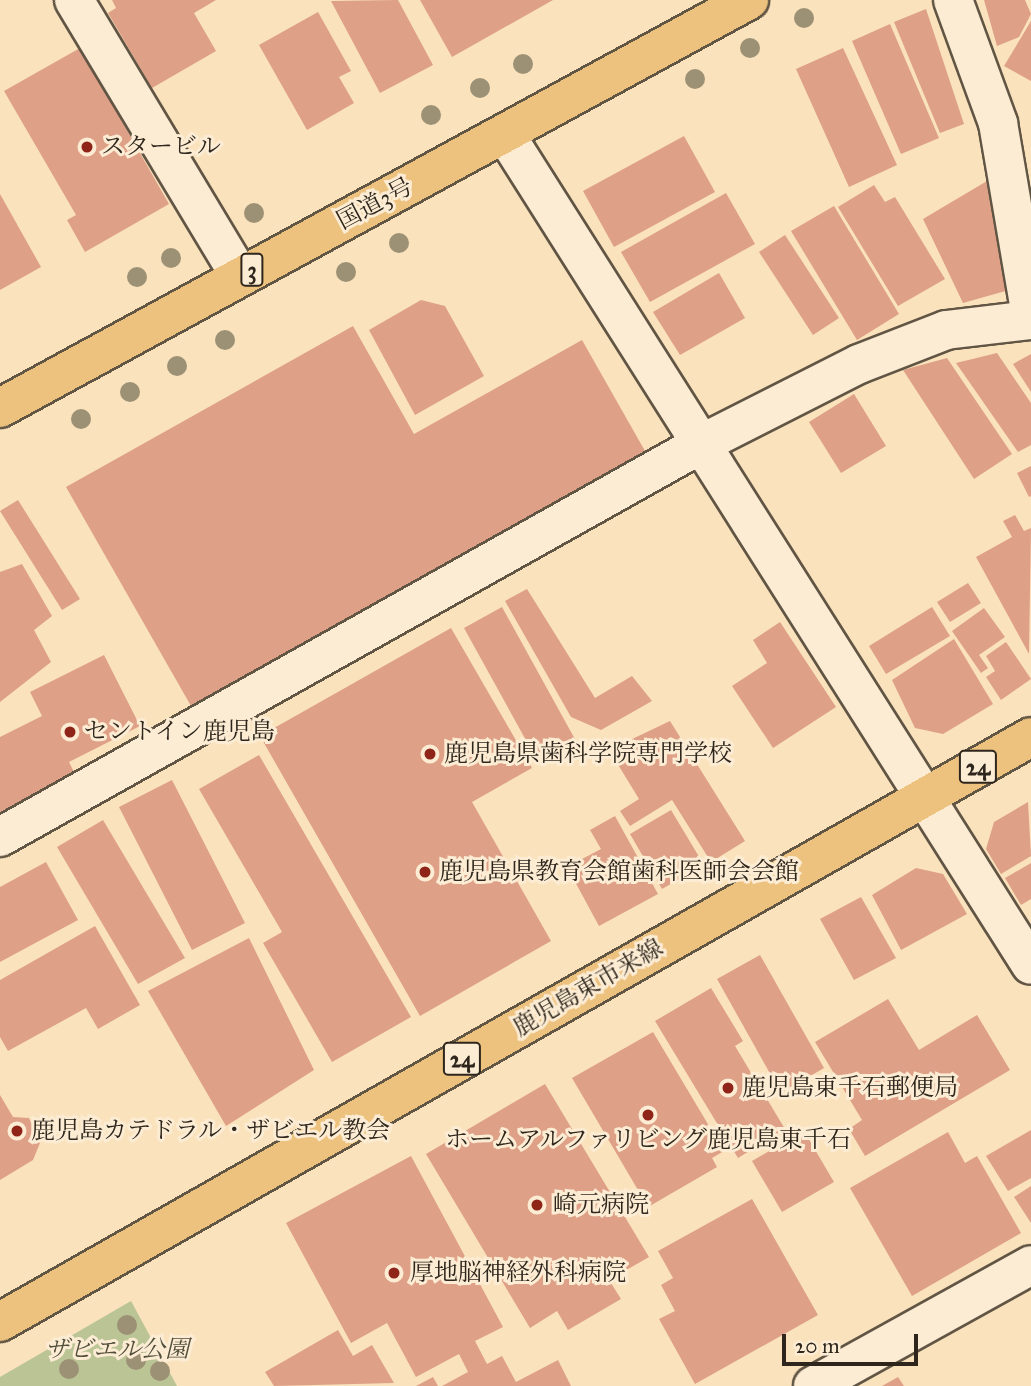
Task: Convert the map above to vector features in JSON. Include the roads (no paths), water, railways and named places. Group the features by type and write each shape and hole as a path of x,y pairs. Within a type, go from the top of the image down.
{"main road":[{"name":"国道3号","path":"0,408 749,0"},
{"name":"鹿児島東市来線","path":"0,1322 1031,737"}],"street":[{"path":"74,0 240,276"},
{"path":"0,837 703,443 859,364 946,330 1031,319 998,123 953,0"},
{"path":"505,134 1031,965"},
{"path":"813,1386 1031,1265"}],"place":[{"name":"スタービル","path":"87,147"},
{"name":"セントイン鹿児島","path":"70,732"},
{"name":"鹿児島県歯科学院専門学校","path":"430,754"},
{"name":"鹿児島県教育会館歯科医師会会館","path":"425,872"},
{"name":"鹿児島東千石郵便局","path":"728,1088"},
{"name":"ホームアルファリビング鹿児島東千石","path":"648,1115"},
{"name":"鹿児島カテドラル・ザビエル教会","path":"17,1131"},
{"name":"崎元病院","path":"537,1205"},
{"name":"厚地脳神経外科病院","path":"394,1273"}],"park label":[{"name":"ザビエル公園","path":"117,1350"}]}
